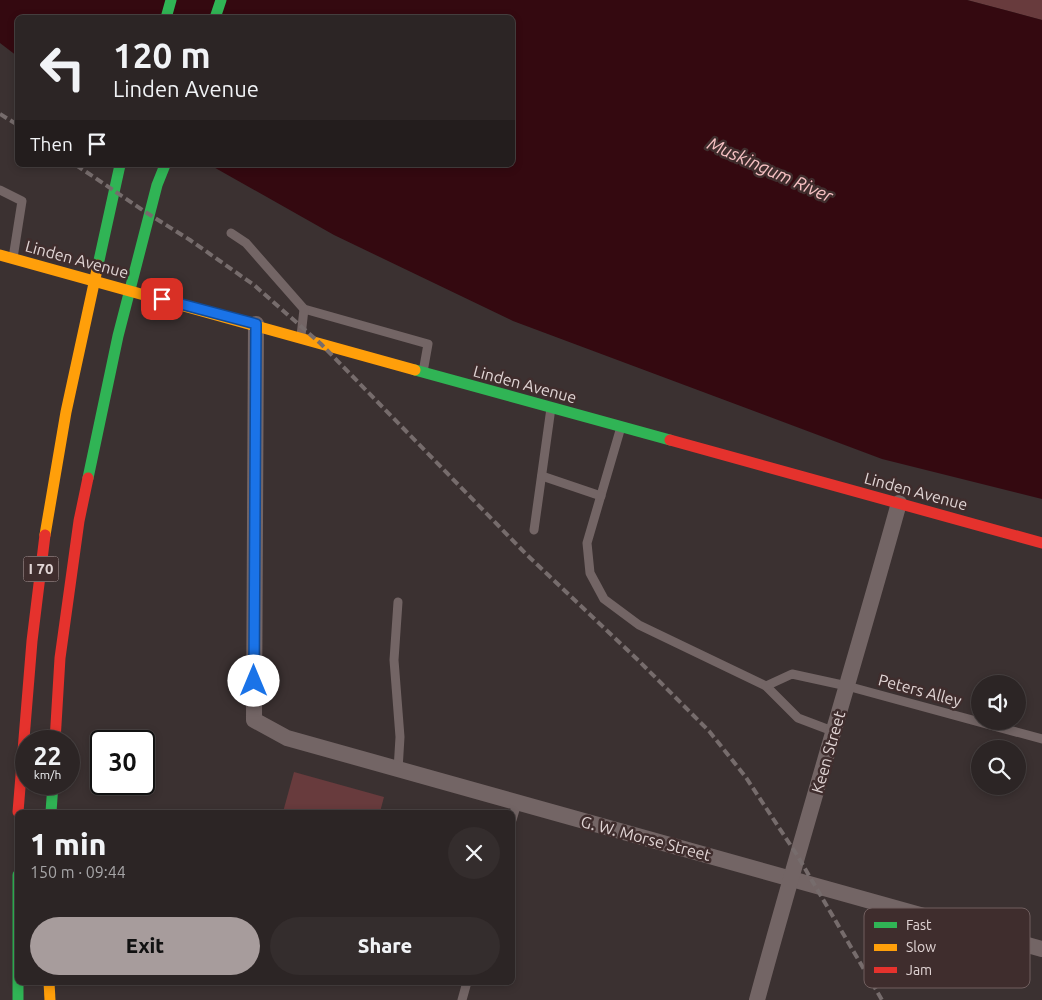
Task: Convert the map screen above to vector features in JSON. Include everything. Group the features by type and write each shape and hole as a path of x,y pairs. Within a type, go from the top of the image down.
{"main road":[{"path":"167,15 171,0"},
{"path":"216,15 220,0"},
{"name":"I 70","path":"18,810 31,642 50,495 84,327 120,167"},
{"name":"I 70","path":"56,730 60,658 79,520 118,336 163,167"},
{"name":"Linden Avenue","path":"0,255 256,324 1042,543"},
{"path":"51,810 52,795"},
{"path":"18,985 18,1000"},
{"path":"49,985 50,1000"}],"street":[{"name":"G. W. Morse Street","path":"256,324 254,720 287,738 896,908"},
{"name":"Keen Street","path":"757,1000 790,878 899,504"}],"lane":[{"path":"0,190 22,201 13,258"},
{"path":"231,233 246,243 304,309 428,344 423,372"},
{"path":"301,338 304,309"},
{"path":"534,530 552,408"},
{"path":"621,427 587,543 590,573 604,599 638,625 766,686 798,718 834,732"},
{"path":"542,476 601,496"},
{"path":"398,602 394,660 400,737 398,770"},
{"name":"Peters Alley","path":"766,686 792,674 847,686 1042,739"},
{"path":"515,810 517,803"},
{"path":"462,1000 466,985"}],"shaded area":[{"path":"967,0 1042,0 1042,20"},
{"path":"294,772 384,797 381,810 284,810"}],"water":[{"name":"Muskingum River","path":"0,0 967,0 1042,20 1042,499 882,459 513,321 334,235 214,167 515,167 515,15 15,15 15,54 0,43"}],"railway":[{"path":"0,114 15,123"},
{"path":"79,167 190,240 254,285 321,344 526,554 639,661 709,731 745,776 797,855 864,969"},
{"path":"875,988 882,1000"}],"traffic: fast":[{"path":"167,15 171,0"},
{"path":"216,15 221,0"},
{"path":"98,265 120,167"},
{"path":"88,478 118,336 157,185 164,167"},
{"path":"415,370 670,440"},
{"path":"51,810 52,795"},
{"path":"18,985 18,1000"}],"traffic: slow":[{"path":"0,255 415,370"},
{"path":"45,535 66,412 98,265"},
{"path":"49,985 50,1000"}],"traffic: jam":[{"path":"670,440 1042,543"},
{"path":"56,730 60,658 79,521 88,478"},
{"path":"18,810 32,641 45,535"}],"route":[{"path":"162,299 256,324 254,681"}]}
